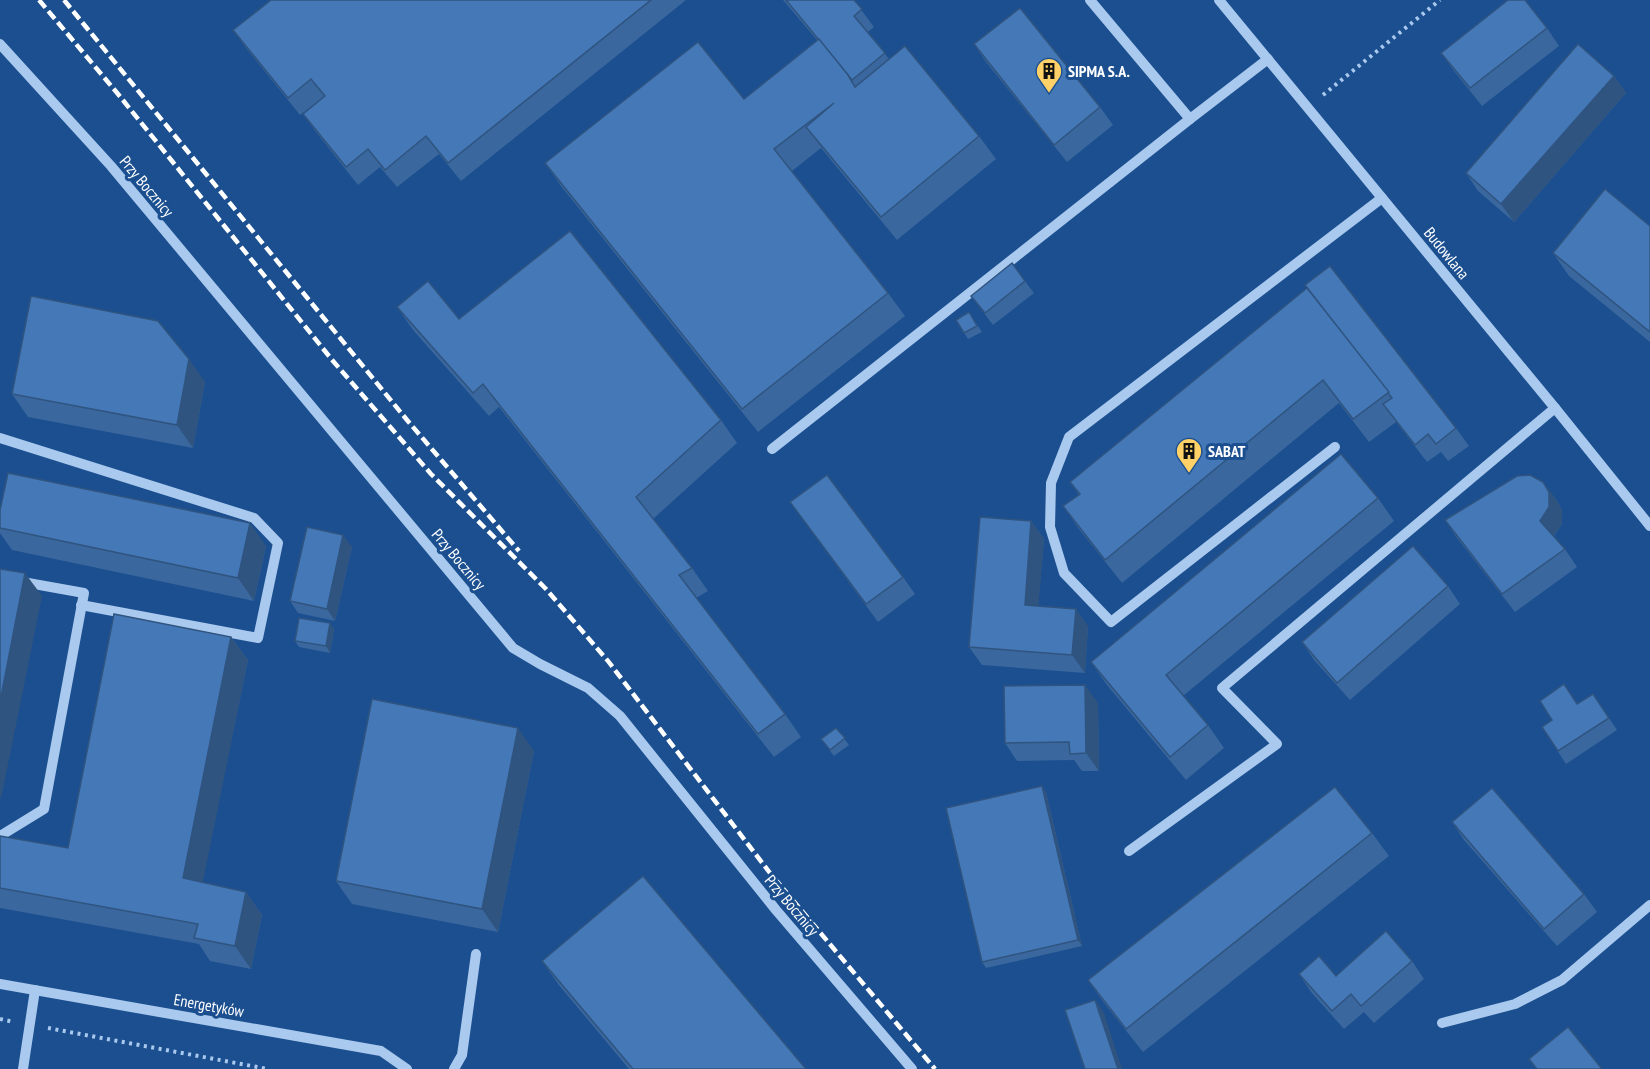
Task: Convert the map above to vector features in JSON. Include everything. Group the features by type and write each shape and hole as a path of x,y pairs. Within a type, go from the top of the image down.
{"street":[{"path":"1090,0 1190,119"},
{"name":"Budowlana","path":"1218,0 1650,526"},
{"name":"Przy Bocznicy","path":"0,44 126,184 513,648 588,688 620,716 776,910 912,1069"},
{"path":"772,449 1268,59"},
{"path":"1335,447 1111,622 1064,573 1050,527 1051,483 1069,436 1382,198"},
{"path":"1129,851 1277,744 1222,688 1555,408"},
{"path":"0,438 254,518 278,543 258,638 81,605"},
{"path":"0,578 84,593 44,809 0,836"},
{"path":"1442,1023 1515,1004 1562,980 1650,905"},
{"path":"454,1069 462,1056 476,954"},
{"name":"Energetyków","path":"0,984 381,1051 407,1069"},
{"path":"23,1069 35,990"}],"path":[{"path":"1323,95 1440,0"},
{"path":"0,1019 268,1069"}],"building":[{"path":"271,0 651,0 448,163 426,136 385,170 368,149 346,167 303,114 325,96 311,79 288,98 233,30"},
{"path":"786,0 854,0 862,9 854,16 885,53 852,80"},
{"path":"1508,0 1525,0 1547,28 1470,88 1441,53"},
{"name":"SIPMA S.A.","path":"1020,8 1100,107 1054,145 974,44"},
{"path":"819,39 855,87 905,46 979,136 881,217 806,127 834,103 774,149 888,293 742,409 545,163 698,42 744,99"},
{"path":"1578,44 1614,76 1501,204 1466,173"},
{"path":"1605,189 1650,226 1650,332 1553,253"},
{"path":"570,231 721,420 636,497 692,568 679,575 785,714 758,734 483,384 473,393 397,307 428,281 459,319"},
{"path":"1012,263 1025,281 985,313 971,296"},
{"path":"1330,266 1456,428 1436,444 1428,434 1415,445 1383,404 1392,398 1305,285"},
{"name":"SABAT","path":"1307,288 1389,392 1353,419 1323,380 1105,560 1063,506 1080,494 1070,482"},
{"path":"31,296 158,321 189,359 177,425 12,394"},
{"path":"969,312 977,326 964,333 956,320"},
{"path":"1341,454 1378,498 1166,675 1208,725 1170,757 1091,662"},
{"path":"8,473 250,523 238,578 0,528 0,510"},
{"path":"827,475 903,577 866,604 790,502"},
{"path":"1530,475 1543,482 1549,492 1549,507 1540,521 1565,549 1502,594 1445,520 1517,476"},
{"path":"980,517 1031,521 1025,605 1076,609 1072,655 969,647"},
{"path":"307,527 343,535 327,609 290,601"},
{"path":"1413,546 1448,586 1337,683 1302,642"},
{"path":"0,569 25,573 0,702"},
{"path":"114,614 231,637 183,878 246,892 235,946 194,938 198,924 0,888 0,836 68,848"},
{"path":"299,618 330,623 326,646 295,641"},
{"path":"1564,684 1577,704 1593,694 1609,718 1558,751 1542,727 1552,720 1540,701"},
{"path":"1085,685 1086,753 1070,754 1069,742 1005,743 1004,686"},
{"path":"372,699 518,728 482,909 336,881"},
{"path":"836,728 845,738 830,750 821,739"},
{"path":"1042,786 1078,940 982,962 946,808"},
{"path":"1335,787 1372,833 1126,1029 1088,980"},
{"path":"1492,788 1584,894 1544,929 1452,822"},
{"path":"643,876 806,1069 633,1069 542,961"},
{"path":"1386,931 1412,961 1361,1006 1351,994 1332,1011 1299,974 1319,956 1336,976"},
{"path":"1095,1000 1118,1069 1085,1069 1065,1010"},
{"path":"1568,1027 1602,1069 1537,1069 1529,1059"}],"railway":[{"path":"39,0 118,94 333,361 431,474 546,589 608,661 770,873 935,1069"},
{"path":"64,0 407,420 519,551"}],"place":[{"name":"SIPMA S.A.","path":"1049,94"},
{"name":"SABAT","path":"1189,474"}]}
